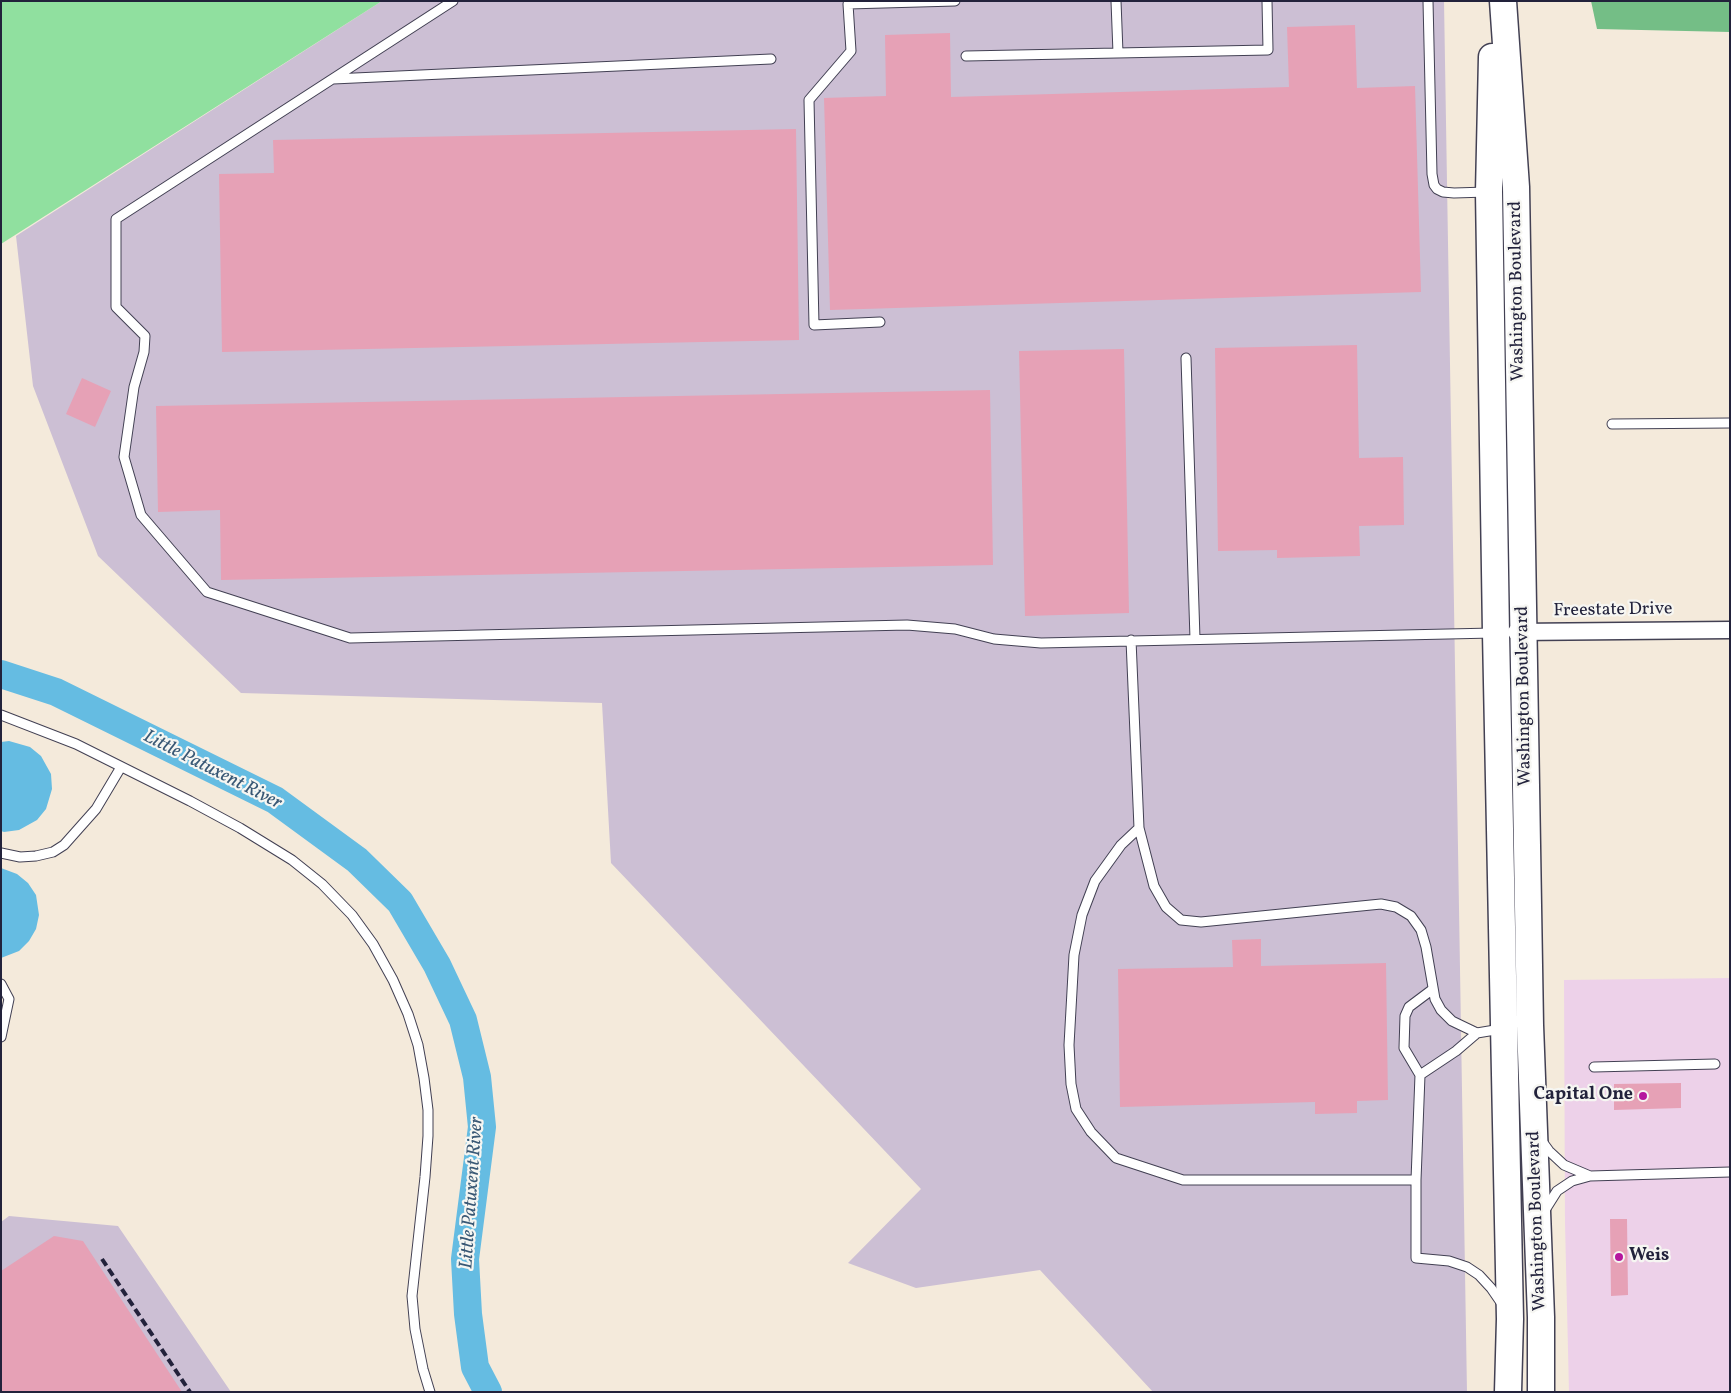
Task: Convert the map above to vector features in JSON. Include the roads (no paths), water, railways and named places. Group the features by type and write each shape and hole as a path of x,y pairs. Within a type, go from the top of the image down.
{"main road":[{"name":"Washington Boulevard","path":"1493,1 1489,192 1510,1316 1508,1392"},
{"name":"Washington Boulevard","path":"1504,1 1516,187 1530,1025 1538,1226 1541,1392"}],"street":[{"name":"Freestate Drive","path":"1496,633 1524,631 1730,630"}],"lane":[{"path":"452,1 116,219 116,307 145,336 144,352 134,387 124,457 141,515 207,592 350,638 907,625 955,629 994,639 1041,643 1496,633"},
{"path":"880,322 814,325 809,100 850,51 848,4 955,1"},
{"path":"1116,1 1118,53"},
{"path":"966,56 1268,50 1267,1"},
{"path":"1428,1 1432,174 1434,185 1443,192 1489,192"},
{"path":"332,79 771,59"},
{"path":"1186,358 1195,639"},
{"path":"1612,424 1730,424"},
{"path":"1131,640 1139,828 1154,886 1166,907 1180,920 1200,922 1381,904 1396,907 1411,916 1422,930 1435,999 1441,1010 1452,1021 1477,1033"},
{"path":"1,715 76,744 121,766 240,828 292,860 322,884 352,915 373,944 393,980 408,1014 418,1045 424,1078 428,1110 425,1177 412,1296 415,1329 430,1392"},
{"path":"1,853 20,857 36,856 53,852 64,845 96,809 121,766"},
{"path":"1139,828 1121,846 1095,881 1082,914 1074,955 1070,1045 1071,1084 1076,1109 1091,1132 1116,1158 1183,1180 1416,1180"},
{"path":"1,984 9,999 1,1037"},
{"path":"1433,989 1409,1007 1405,1016 1404,1048 1420,1075 1416,1180 1416,1258 1449,1261 1467,1267 1479,1275 1491,1288 1510,1316"},
{"path":"1420,1075 1456,1051 1477,1033 1504,1028"},
{"path":"1594,1067 1715,1064"},
{"path":"1534,1127 1549,1151 1560,1162 1573,1170 1590,1176"},
{"path":"1538,1226 1547,1205 1557,1191 1572,1181 1590,1176 1730,1172"}],"water":[{"path":"9,741 30,747 41,756 51,774 52,789 46,809 37,820 19,830 4,832 1,831 1,742"},
{"path":"1,868 17,874 28,883 36,895 39,915 36,929 29,941 19,951 1,958"}],"waterway":[{"name":"Little Patuxent River","path":"1,674 56,692 275,800 357,860 400,902 437,965 463,1020 477,1077 482,1127 465,1259 468,1314 475,1367 488,1392"}],"railway":[{"path":"102,1259 190,1392"}],"place":[{"name":"Capital One","path":"1643,1096"},
{"name":"Weis","path":"1619,1257"}]}
